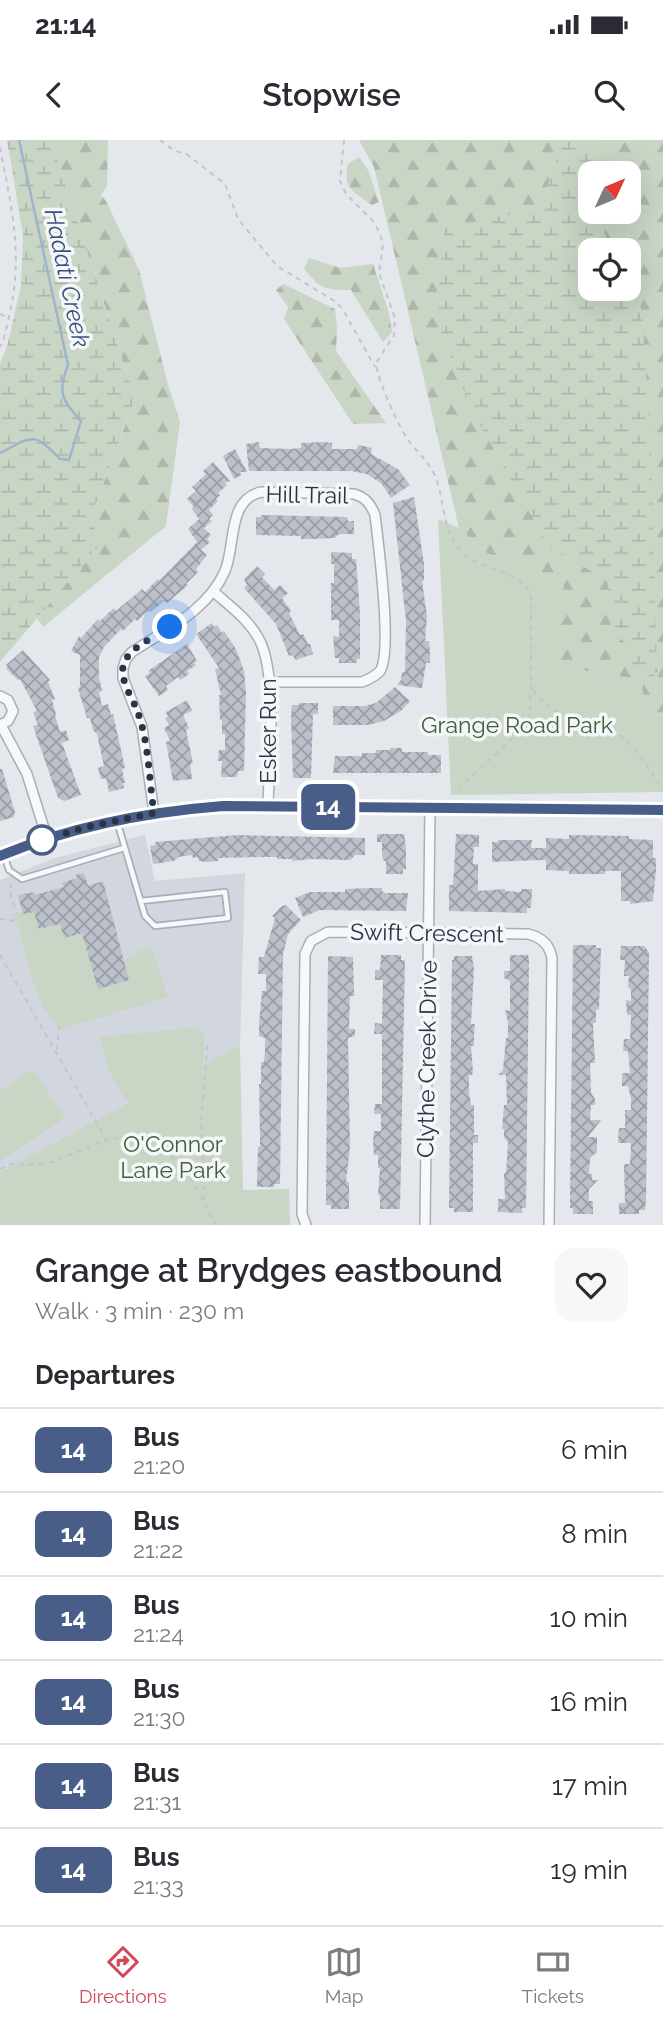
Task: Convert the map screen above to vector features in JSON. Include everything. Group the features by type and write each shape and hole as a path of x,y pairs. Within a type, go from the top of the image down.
{"street":[{"name":"Hill Trail","path":"154,813 142,726 123,678 126,659 132,652 189,614 214,592 226,567 238,511 250,495 261,492 354,494 367,500 375,514 384,606 384,662 380,671 373,678 362,682 270,682"},
{"name":"Esker Run","path":"214,592 249,624 260,639 266,659 270,682 268,806"},
{"path":"0,695 8,699 13,710 10,718 1,725 27,774 47,838"},
{"path":"2,855 47,838 117,820 223,806 663,810"},
{"name":"Clythe Creek Drive","path":"425,1225 430,808"},
{"name":"Swift Crescent","path":"306,1225 302,1214 307,947 316,937 328,932 528,934 542,940 551,952 549,1225"}],"lane":[{"path":"117,820 145,916 155,926 228,918 225,892 141,901"},
{"path":"2,855 13,875 22,879 124,848"}],"path":[{"path":"160,140 188,155 225,184 238,219 277,266 342,308 376,367 382,388 404,433 436,478 452,541 472,560 518,579 528,588 531,596 531,716 523,729 460,787"},
{"path":"344,140 340,181 346,194 372,220 380,233 383,245 379,273 394,318 394,335 376,367"},
{"path":"0,147 16,229 17,275 0,347"},
{"path":"0,314 9,318"},
{"path":"531,688 550,708 568,717 596,721 621,736 643,759 663,789"},
{"path":"523,729 581,718"},
{"path":"11,883 10,893 17,913"},
{"path":"0,919 16,921"},
{"path":"0,955 107,1140"},
{"path":"56,1051 59,1027"},
{"path":"204,1201 201,1122 208,1040"},
{"path":"0,1170 11,1164 52,1162 107,1140 120,1138 166,1153 184,1165 216,1225"}],"shaded area":[{"path":"145,835 155,881 245,873 240,1046 0,1172 0,880 55,858"}],"green space":[{"path":"7,140 51,140 135,399 92,514 98,546 0,662 0,363 7,347 21,286 23,235"},
{"path":"51,140 108,140 107,186 101,195 139,270 180,422 166,526 43,627 37,618 98,546 92,514 135,399"},
{"path":"359,140 663,140 663,715 645,713 641,680 550,665 525,564 488,554 459,528 374,167"},
{"path":"563,140 582,140 597,148 598,161 578,161 578,224 601,224 607,238 578,238 578,301 637,301 642,310 651,453 657,672 651,679 632,666 633,648 617,636 607,581 548,545 473,413 434,314 445,228 540,208"},
{"path":"359,157 368,170 379,202 372,205 348,184 348,164"},
{"path":"309,258 340,268 373,264 389,313 392,332 383,342 351,290 324,287 309,275 304,268"},
{"path":"283,284 335,309 336,351 386,423 353,424 284,319 288,307 276,290"},
{"name":"Grange Road Park","path":"438,519 459,528 488,554 525,564 564,585 550,665 641,680 645,713 663,715 663,792 451,795"},
{"path":"34,912 46,929 60,924 64,938 82,933 99,989 129,980 124,960 136,956 139,951 152,948 168,997 62,1029 52,1020 37,993 13,914"},
{"name":"O'Connor Lane Park","path":"198,1027 205,1034 203,1065 240,1046 243,1190 289,1189 290,1225 0,1225 0,1172 129,1103 110,1072 100,1037"},
{"path":"33,1069 65,1118 0,1161 0,1091"}],"building":[{"path":"259,442 260,448 291,449 301,448 301,443 324,442 332,443 332,449 357,449 358,445 372,448 371,454 398,469 410,485 391,498 382,484 367,474 351,471 249,471 246,444"},
{"path":"235,449 247,472 240,472 241,475 234,479 223,456"},
{"path":"213,462 230,481 225,483 227,485 218,493 218,501 209,510 213,515 209,519 212,521 204,528 211,535 207,539 210,542 201,550 207,555 196,569 198,572 186,584 188,585 167,603 164,601 137,621 135,619 123,631 121,629 104,647 99,657 102,691 99,692 102,706 108,704 111,715 113,714 125,768 122,769 124,788 109,792 106,778 101,779 98,768 104,766 97,734 90,718 87,718 78,688 80,655 71,651 79,636 81,638 98,619 100,621 114,608 116,611 142,589 145,592 197,542 188,529 199,519 187,499 196,491 192,487 206,474 203,471"},
{"path":"414,497 424,564 422,581 427,616 425,641 429,641 430,655 422,688 397,685 402,672 405,672 406,621 393,503"},
{"path":"256,517 347,517 348,521 354,521 354,534 312,539 301,539 301,536 256,535"},
{"path":"331,552 352,553 352,559 356,559 360,614 360,659 357,659 357,663 339,663 339,658 335,658 333,636 339,637 339,620 331,620 334,564 331,564"},
{"path":"257,566 265,574 262,577 274,590 280,585 288,593 282,598 291,611 289,613 300,635 303,634 310,644 313,654 296,660 292,655 289,656 276,624 244,588 247,585 244,579"},
{"path":"212,623 214,627 217,625 222,633 224,631 236,649 244,671 244,771 238,771 237,777 221,777 222,761 218,761 219,750 225,750 225,734 222,734 221,695 215,669 219,668 196,634"},
{"path":"187,644 197,661 194,663 196,665 187,671 189,674 180,680 178,677 166,686 168,690 159,696 145,676 150,673 148,671"},
{"path":"23,650 50,680 48,682 55,699 52,700 60,732 66,730 69,740 62,743 81,795 64,801 58,798 33,726 38,725 33,712 37,711 20,679 6,668"},
{"path":"395,687 410,701 402,710 384,721 368,725 333,725 333,706 365,706 376,703"},
{"path":"187,700 192,711 183,715 189,728 186,730 193,763 190,764 192,779 173,781 166,742 170,741 164,728 169,725 165,718 168,717 166,712"},
{"path":"318,703 318,714 313,714 311,778 293,778 291,717 292,705"},
{"path":"402,748 402,752 441,755 441,773 333,773 335,756 362,756 362,753 376,753 376,750"},
{"path":"0,769 15,812 14,817 0,821"},
{"path":"377,834 404,834 406,869 403,869 403,874 386,874 382,842 377,842"},
{"path":"456,834 479,835 479,847 474,847 473,864 478,864 478,891 505,889 521,892 521,889 532,889 531,908 527,908 527,913 449,911 449,885 453,885"},
{"path":"238,835 365,838 365,855 355,855 350,860 292,861 277,857 256,857 218,858 218,861 207,862 199,861 198,857 193,858 192,855 153,864 150,846 156,845 155,842"},
{"path":"569,835 629,836 629,839 653,840 656,870 653,901 630,904 630,901 621,901 621,871 569,874 569,871 546,870 546,860 492,862 492,842 532,840 531,848 546,848 546,838 569,839"},
{"path":"84,873 88,886 103,881 129,980 98,989 82,933 64,938 60,924 39,929 34,912 23,914 18,895 34,892 35,895 64,887 62,883"},
{"path":"382,888 385,893 408,893 406,911 320,910 303,917 295,898 310,892"},
{"path":"286,905 301,920 288,934 283,954 280,1184 274,1184 274,1187 257,1187 260,1147 259,1084 265,1051 265,1038 259,1036 259,1024 262,991 266,991 266,974 258,974 259,957 264,957 275,918 272,916"},
{"path":"573,945 596,945 596,948 601,948 599,1010 596,1009 596,1023 593,1023 595,1063 590,1063 591,1093 595,1105 591,1105 590,1120 601,1120 588,1137 597,1137 597,1152 590,1158 589,1174 592,1174 592,1180 598,1180 589,1189 593,1214 573,1214 573,1208 570,1208"},
{"path":"621,946 644,946 649,952 646,1198 645,1210 639,1210 639,1214 619,1214 619,1203 625,1203 624,1164 630,1164 631,1143 618,1143 619,1128 625,1128 625,1110 631,1110 628,1086 622,1086 622,1073 630,1073 628,1051 623,1051 624,1039 630,1039 631,1015 627,1015 626,1000 631,1001 631,990 628,987 629,976 624,976 625,960 620,960"},
{"path":"381,955 401,955 401,960 405,960 400,1209 380,1209 380,1168 378,1155 374,1155 374,1131 381,1131 381,1114 374,1114 375,1104 382,1104 382,1034 374,1034 375,1023 382,1024 383,980 375,980 375,970 380,970"},
{"path":"510,955 528,955 529,959 526,1208 522,1208 522,1213 498,1212 498,1199 505,1199 504,1174 508,1143 502,1129 504,1105 507,1105 506,1075 498,1075 503,1070 508,1038 505,1010 510,1011 510,981 504,978 504,971 510,971"},
{"path":"328,956 353,957 354,996 350,996 349,1029 355,1029 355,1036 348,1038 350,1147 346,1182 349,1182 349,1209 331,1209 331,1205 326,1205"},
{"path":"454,956 472,956 474,969 471,1024 475,1024 474,1046 471,1046 473,1072 469,1075 469,1092 471,1105 474,1105 474,1135 478,1135 478,1143 473,1143 473,1212 454,1212 454,1208 449,1208"}],"waterway":[{"name":"Hadati Creek","path":"0,453 32,439 44,444 60,459 69,460 81,421 69,408 63,396 63,382 68,365 19,140"}],"bus line":[{"name":"14","path":"0,856 47,838 117,820 223,806 663,810"}],"route":[{"path":"42,840 154,813 142,726 123,678 123,668 132,652 170,627"}]}
